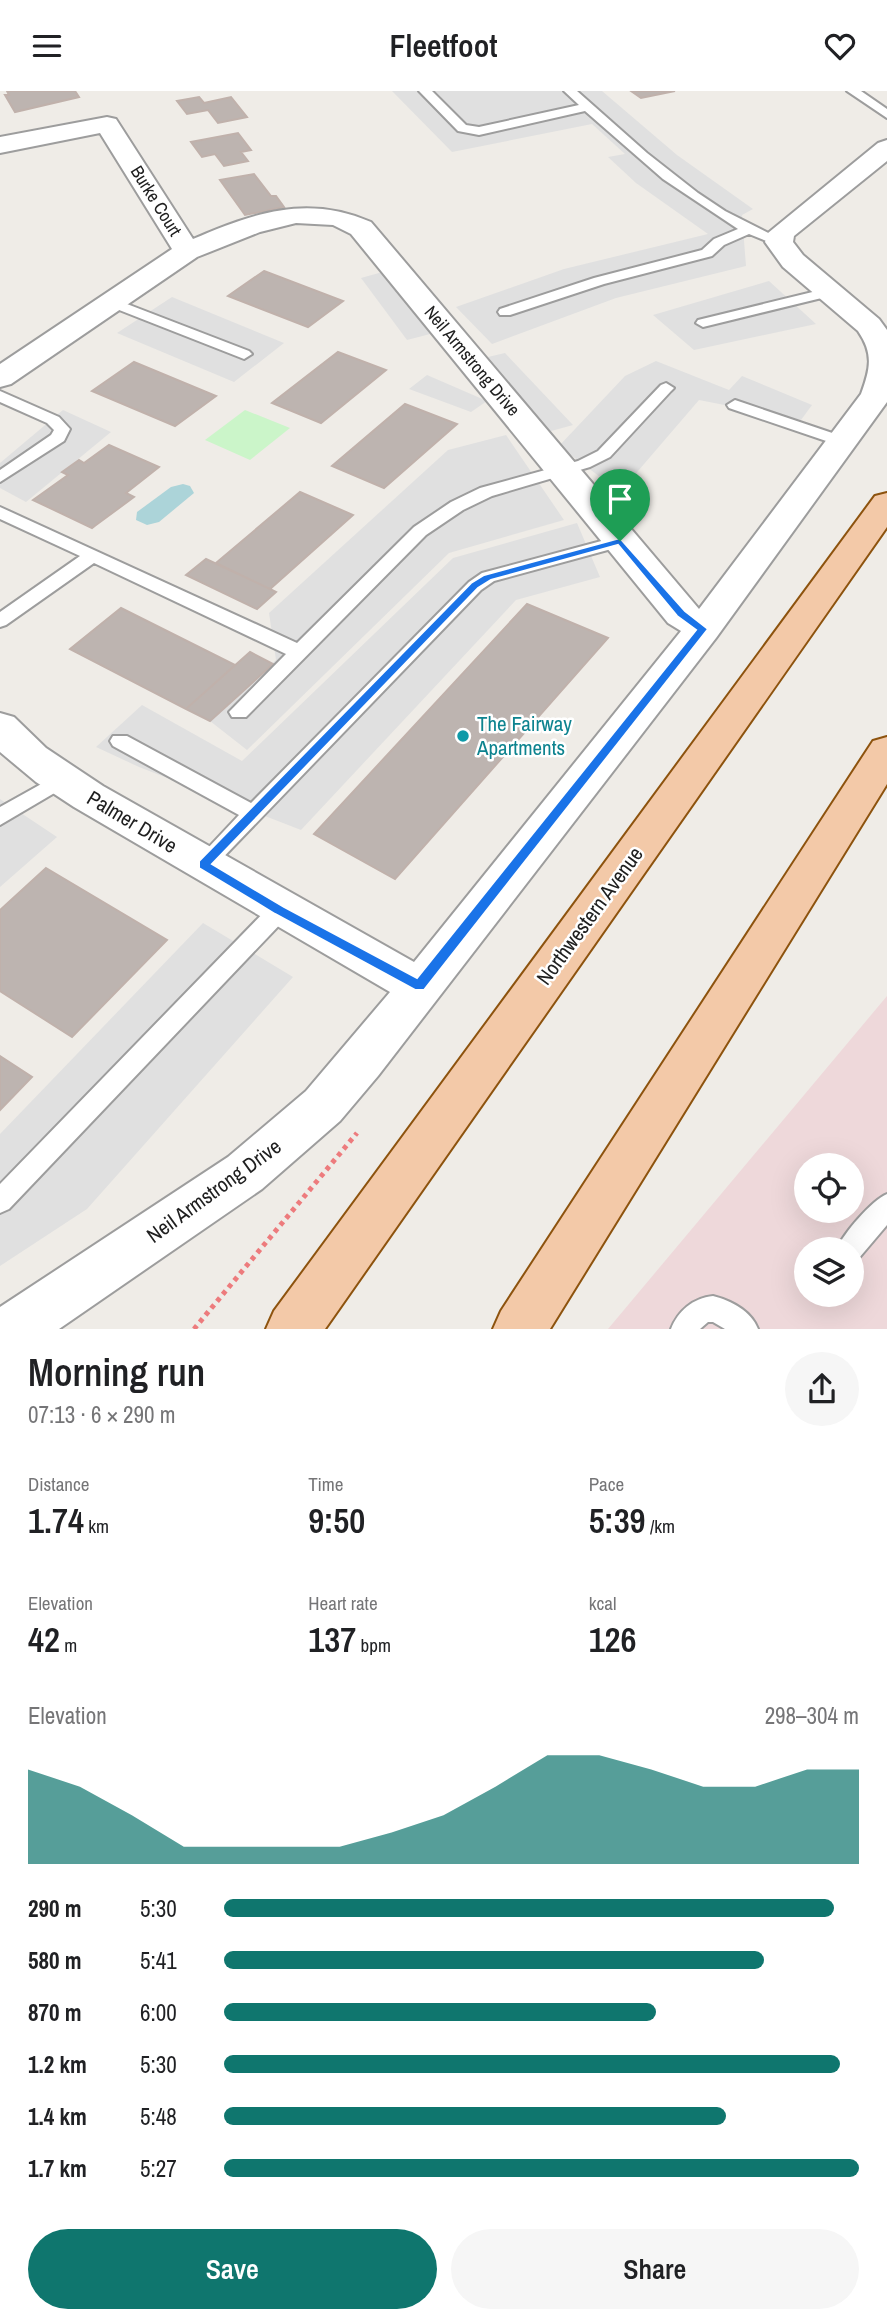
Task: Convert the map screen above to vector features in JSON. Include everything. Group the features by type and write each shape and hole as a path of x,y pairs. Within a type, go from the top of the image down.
{"main road":[{"name":"Northwestern Avenue","path":"293,1329 887,503"},
{"path":"520,1329 887,751"}],"street":[{"name":"Burke Court","path":"0,145 107,124 187,251 0,378"},
{"path":"762,236 782,233 887,148"},
{"name":"Neil Armstrong Drive","path":"187,251 255,225 288,217 313,215 348,220 360,228 681,614 703,629"},
{"name":"Neil Armstrong Drive","path":"14,1329 245,1173 323,1106 361,1062 703,629 844,442 876,395 885,371 882,344 869,324 762,236"},
{"name":"Palmer Drive","path":"0,727 15,744 61,780 280,910 419,986"}],"lane":[{"path":"425,91 462,128 479,131 588,107"},
{"path":"570,91 665,177 762,236"},
{"path":"853,91 887,114"},
{"path":"505,312 599,281 707,253 719,242 762,236"},
{"path":"703,323 829,292"},
{"path":"114,303 244,353"},
{"path":"239,712 420,531 457,506 486,492 563,470 604,454 666,388"},
{"path":"0,396 53,420 62,429 58,439 0,477"},
{"path":"736,405 844,442"},
{"path":"0,512 299,652"},
{"path":"203,865 475,586 488,577 620,541"},
{"path":"0,621 93,555"},
{"path":"120,741 253,813"},
{"path":"0,817 61,780"},
{"path":"0,1201 280,910"},
{"path":"860,1237 887,1206"},
{"path":"684,1329 695,1313 713,1307 728,1313 745,1329"}],"shaded area":[{"path":"392,91 602,91 677,155 753,209 742,215 746,266 616,298 492,344 456,307 564,269 708,234 636,183 608,157 625,154 592,124 452,152"},
{"path":"386,271 434,333 407,340 361,278"},
{"path":"769,281 816,324 694,350 653,315"},
{"path":"172,297 284,343 234,382 117,333"},
{"path":"505,353 573,425 544,433 471,361"},
{"path":"656,361 729,390 742,376 812,405 801,420 699,400 620,492 559,446 625,376"},
{"path":"427,375 487,401 471,412 409,389"},
{"path":"63,410 111,432 26,502 0,488 0,463"},
{"path":"506,435 564,520 449,553 247,750 210,721 276,660 269,613 448,450"},
{"path":"577,523 600,577 516,600 301,830 139,767 96,747 142,705 242,761 453,558"},
{"path":"0,799 57,837 0,887"},
{"path":"203,923 293,977 87,1209 0,1266 0,1134"},
{"path":"887,996 887,1329 608,1329"}],"green space":[{"path":"245,410 290,428 250,460 205,440"}],"water":[{"path":"183,484 190,486 194,493 159,522 147,525 136,520 137,512 171,487"}],"building":[{"path":"7,91 75,91 79,97 15,112 5,95 9,95"},
{"path":"631,91 675,91 641,98"},
{"path":"199,97 204,103 231,97 247,117 218,123 208,110 187,114 177,101"},
{"path":"238,133 251,150 241,152 248,161 224,166 215,154 202,157 191,142"},
{"path":"254,174 271,196 276,196 284,207 245,215 220,180"},
{"path":"264,271 343,301 308,327 228,296"},
{"path":"338,352 386,370 321,423 272,403"},
{"path":"134,362 216,396 175,426 92,391"},
{"path":"405,404 457,424 384,488 332,466"},
{"path":"109,445 159,467 126,493 134,497 92,528 33,500 68,475 62,472 79,460 84,463"},
{"path":"300,492 353,515 270,589 216,563"},
{"path":"206,559 276,592 257,609 186,575"},
{"name":"The Fairway Apartments","path":"527,604 608,638 395,879 314,834"},
{"path":"121,608 235,665 186,709 70,649"},
{"path":"250,652 273,664 210,721 186,709"},
{"path":"46,868 167,940 72,1037 0,991 0,910"},
{"path":"0,1056 32,1077 0,1110"}],"place":[{"name":"The Fairway Apartments","path":"463,736"}],"route":[{"path":"620,541 681,614 703,629 419,986 203,865 475,586 488,577 620,541"}]}
